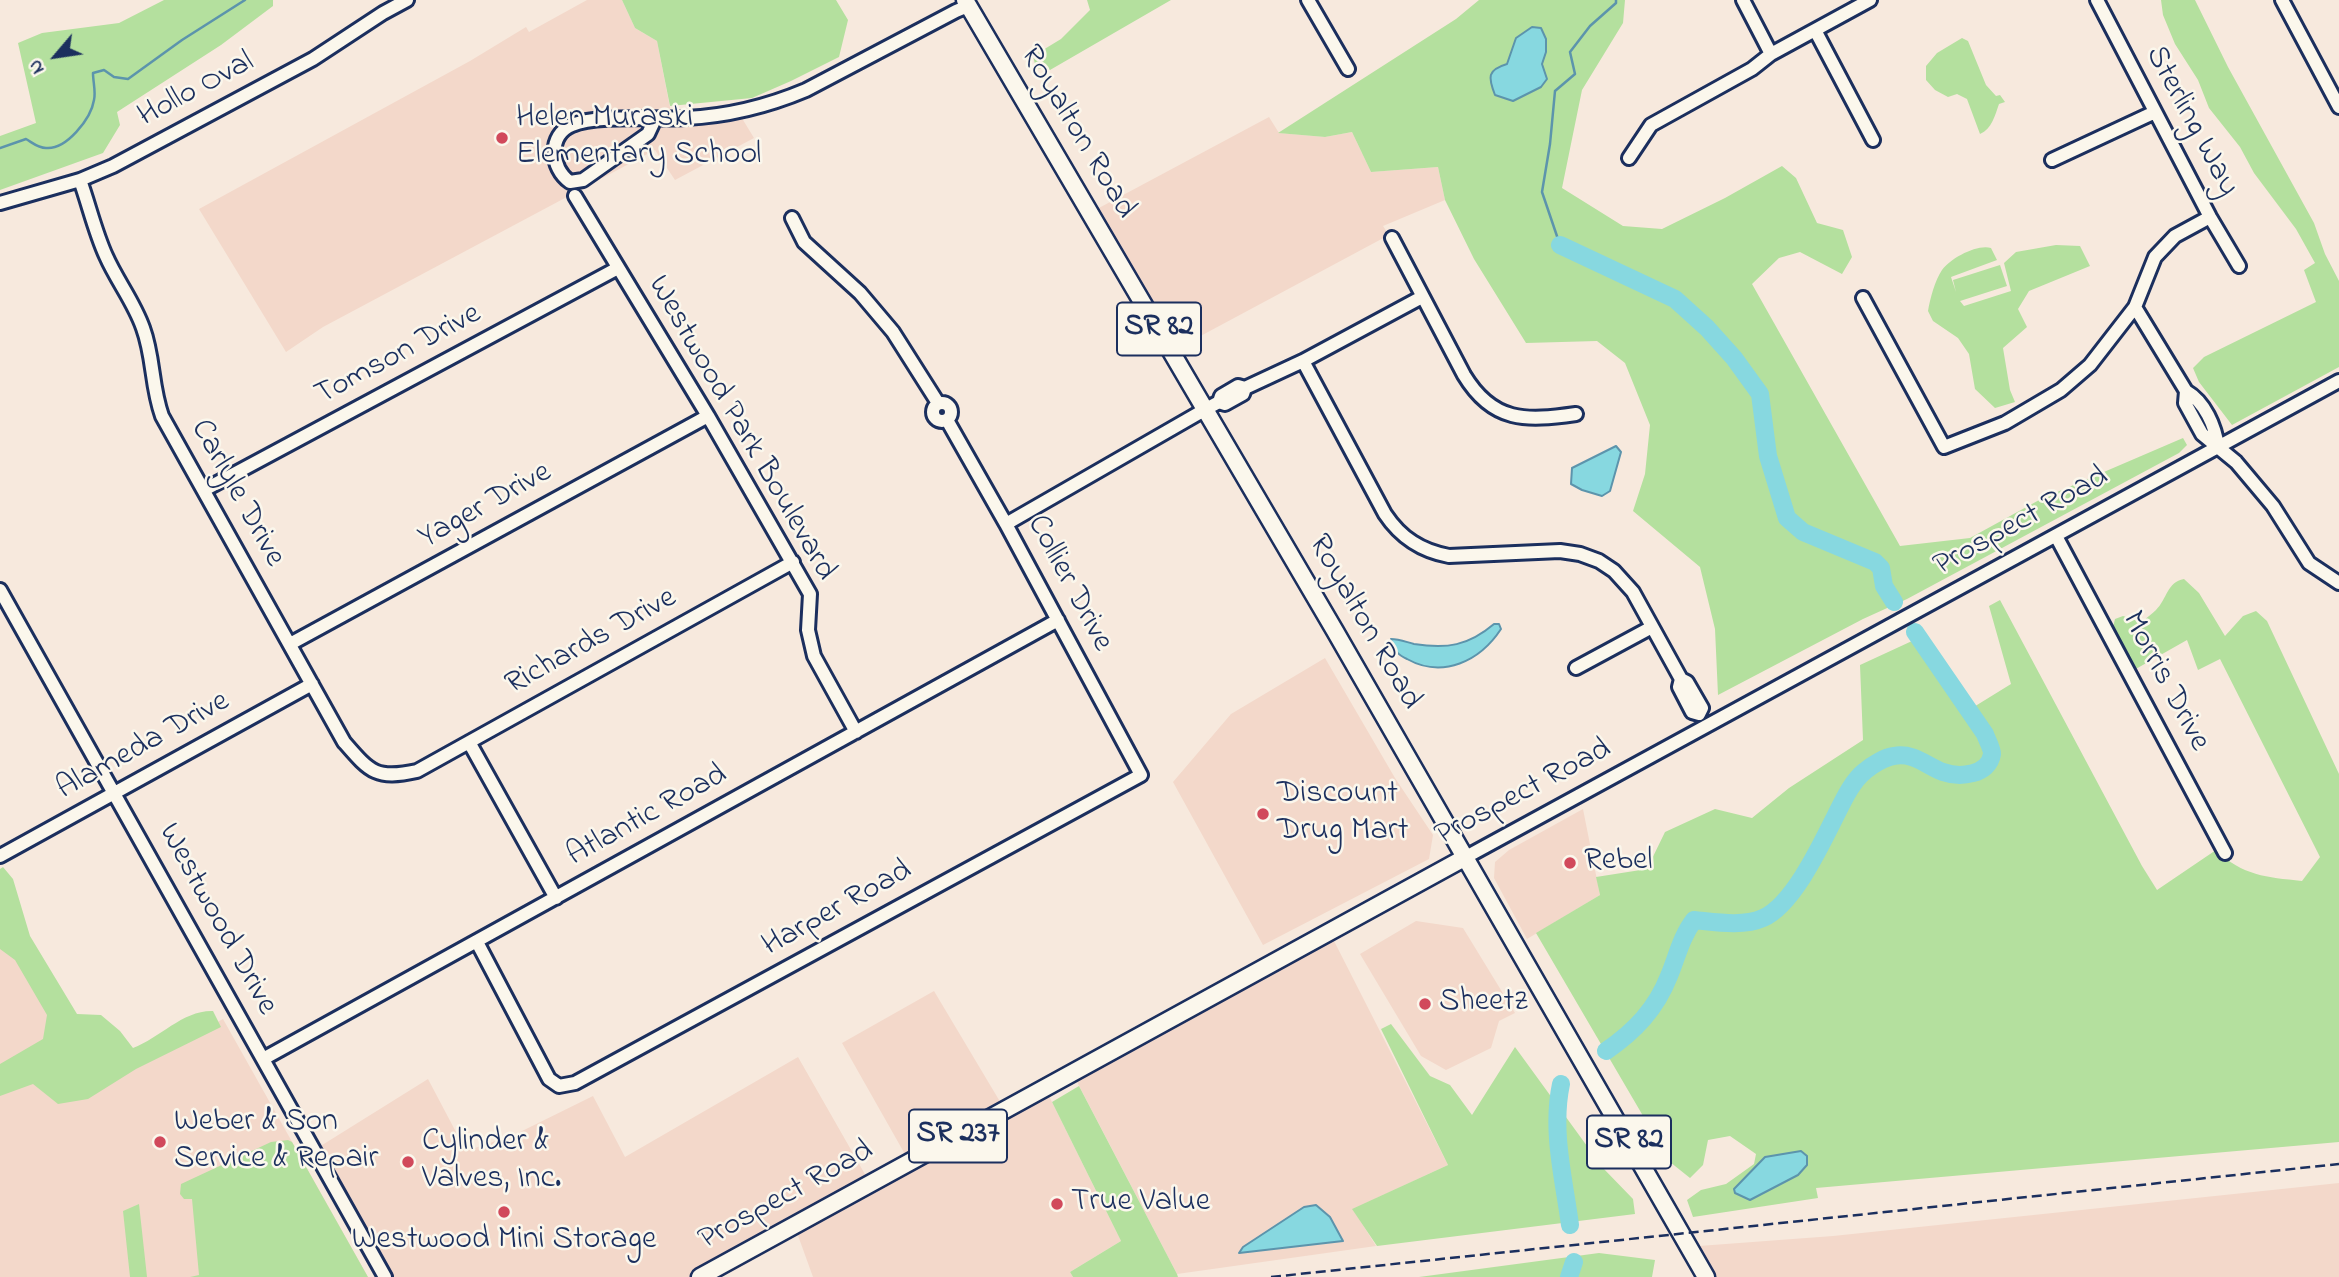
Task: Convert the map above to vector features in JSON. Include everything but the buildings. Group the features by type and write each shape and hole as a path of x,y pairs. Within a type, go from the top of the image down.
{"main road":[{"name":"Royalton Road","path":"966,3 1213,405 1466,857 1706,1277"},
{"name":"Prospect Road","path":"700,1277 1466,857"}],"street":[{"name":"Hollo Oval","path":"0,203 80,180 113,166 313,59 407,0"},
{"path":"1324,0 1310,3 1348,69"},
{"path":"1743,0 1771,54"},
{"path":"1629,158 1651,125 1752,69 1771,54 1870,0"},
{"name":"Sterling Way","path":"2097,0 2210,217 2239,266"},
{"path":"2282,0 2339,107"},
{"path":"655,119 648,134 583,180 570,182 560,175 554,161 555,147 569,125 626,119 712,116 783,100 956,11 966,3"},
{"path":"1815,30 1873,140"},
{"path":"2052,160 2155,112"},
{"path":"626,119 635,144"},
{"name":"Carlyle Drive","path":"80,180 106,256 136,309 145,331 151,353 154,394 162,416 344,743 366,768 393,776 417,771"},
{"name":"Westwood Park Boulevard","path":"575,196 708,416 810,594 808,630 814,656 856,732"},
{"path":"1863,298 1944,447 2005,423 2061,390 2090,365 2135,307 2155,257 2175,236 2210,217"},
{"name":"Collier Drive","path":"792,218 804,242 860,293 893,332 938,403 933,408 934,416 939,420 947,420 1141,775"},
{"path":"1392,239 1470,386 1497,409 1523,418 1576,414"},
{"name":"Tomson Drive","path":"205,490 618,268"},
{"path":"1006,524 1213,405 1225,404 1243,394 1245,388 1303,361 1422,297"},
{"path":"2135,307 2186,391 2197,397 2216,431 2218,447 2236,461 2273,506 2309,563 2339,583"},
{"path":"1303,361 1385,514 1410,541 1434,553 1449,556 1560,551 1589,556 1607,566 1628,585 1681,679 1679,687 1692,712 1699,714 1706,727"},
{"name":"Prospect Road","path":"1466,857 2339,381"},
{"name":"Yager Drive","path":"290,644 708,416"},
{"name":"Morris Drive","path":"2056,536 2225,853"},
{"name":"Richards Drive","path":"417,771 793,562"},
{"name":"Westwood Drive","path":"0,590 385,1277"},
{"name":"Atlantic Road","path":"263,1059 1058,620"},
{"path":"1576,668 1652,627"},
{"name":"Alameda Drive","path":"0,856 312,684"},
{"path":"469,742 556,898"},
{"name":"Harper Road","path":"478,942 549,1080 559,1086 575,1083 1141,775"}],"shaded area":[{"path":"587,0 622,0 635,28 657,41 673,123 740,115 754,138 675,180 655,150 323,327 286,352 199,209 470,61 526,27 529,32"},
{"path":"1269,117 1279,133 1325,137 1352,132 1371,172 1438,167 1445,200 1383,226 1389,235 1180,347 1097,209"},
{"path":"1325,658 1395,778 1433,835 1429,859 1263,945 1173,782 1231,714"},
{"path":"1583,809 1600,895 1527,939 1494,878 1495,862 1509,850"},
{"path":"0,890 97,1087 223,1019 368,1277 0,1277"},
{"path":"1416,921 1463,928 1515,1013 1499,1021 1491,1048 1446,1070 1421,1056 1360,954"},
{"path":"1333,939 1448,1165 1353,1209 1376,1246 1177,1274 1075,1078"},
{"path":"934,991 1002,1105 906,1156 842,1043"},
{"path":"798,1057 866,1176 691,1277 393,1277 319,1147 428,1079 466,1151 516,1134 593,1096 625,1157"},
{"path":"1048,1094 1121,1241 1070,1272 1073,1277 813,1277 796,1230"},
{"path":"2339,1183 2339,1277 1716,1277 1699,1246 1833,1236"}],"green space":[{"path":"164,0 273,0 273,6 221,45 117,112 120,125 103,153 0,190 0,136 36,123 18,43 42,33 119,23"},
{"path":"622,0 836,0 848,20 839,57 791,81 752,98 670,106 657,41 635,28"},
{"path":"1087,0 1171,0 1050,70 1036,68 1033,56 1061,39 1090,10"},
{"path":"1479,0 1625,0 1623,23 1582,90 1562,188 1623,226 1662,229 1782,166 1796,178 1817,223 1843,230 1852,257 1842,274 1800,252 1779,258 1752,284 1900,546 1970,538 2041,499 2183,438 2187,445 2179,453 1907,599 1718,695 1715,629 1700,567 1633,511 1645,474 1650,425 1625,363 1597,341 1526,343 1474,259 1445,200 1438,167 1371,172 1352,132 1325,137 1278,133 1456,19"},
{"path":"2161,0 2195,0 2228,67 2314,223 2325,254 2339,281 2339,367 2232,425 2199,382 2193,368 2204,357 2316,302 2304,270 2315,263 2296,229 2254,173 2240,147 2209,108 2198,80 2175,44 2163,15"},
{"path":"1962,38 1968,41 1986,85 2005,102 1999,104 1990,125 1980,134 1967,99 1957,94 1948,97 1935,90 1926,80 1926,66 1937,53"},
{"path":"2056,245 2080,246 2090,266 2029,291 2018,309 2027,327 2003,348 2010,390 2015,402 1995,408 1975,389 1969,354 1958,338 1933,321 1928,311 1935,284 1942,270 1951,261 1972,250 1985,247 1991,248 1997,260 1951,277 1956,292 1953,280 2000,265 2007,286 1960,301 1964,306 2011,291 2004,263 2016,252"},
{"path":"2184,579 2199,593 2225,636 2243,616 2256,611 2267,621 2339,774 2339,1142 1816,1188 1818,1198 1693,1217 1687,1200 1701,1190 1726,1184 1754,1164 1756,1154 1730,1136 1708,1140 1703,1165 1690,1178 1670,1162 1536,933 1600,895 1596,877 1647,869 1665,832 1715,809 1752,818 1789,788 1863,740 1860,665 1912,641 1964,713 2011,684 1989,606 2000,600 2157,890 2216,850 2236,865 2256,874 2302,881 2320,857 2220,659 2198,670 2187,640 2134,670 2113,627 2115,619 2123,616 2142,622 2160,606 2174,584"},
{"path":"3,867 13,879 30,936 77,1014 101,1015 120,1031 133,1048 182,1020 202,1012 213,1011 221,1027 136,1069 88,1099 58,1104 33,1084 0,1096 0,1064 43,1039 47,1015 15,960 0,949 0,869"},
{"path":"1391,1024 1430,1076 1450,1085 1472,1115 1515,1047 1603,1168 1633,1199 1635,1214 1377,1246 1352,1209 1448,1165 1381,1029"},
{"path":"1079,1086 1178,1277 1073,1277 1070,1272 1121,1241 1052,1102"},
{"path":"271,1142 292,1142 368,1277 190,1277 199,1275 192,1199 184,1199 180,1194 181,1184"},
{"path":"139,1204 147,1277 130,1277 123,1211"},
{"path":"1599,1253 1655,1260 1652,1277 1419,1277"}],"water":[{"path":"1532,27 1541,28 1546,39 1542,64 1547,79 1541,87 1513,101 1495,95 1491,75 1496,69 1507,64 1516,38"},
{"path":"1616,446 1621,452 1610,491 1602,496 1571,484 1572,468"},
{"path":"1494,624 1499,624 1501,629 1483,650 1460,664 1447,667 1421,665 1398,654 1391,639 1414,644 1447,646 1475,637"},
{"path":"1801,1151 1807,1156 1807,1165 1798,1175 1750,1200 1735,1193 1734,1189 1765,1157"},
{"path":"1316,1205 1330,1217 1343,1241 1239,1253 1243,1247 1304,1207"}],"waterway":[{"path":"0,148 26,139 43,148 62,144 83,124 92,108 95,94 93,73 104,70 114,77 128,79 182,40 245,0"},
{"path":"1560,245 1542,192 1555,91 1575,74 1570,52 1590,26 1616,3 1616,0"},
{"path":"1560,245 1675,299 1707,328 1734,358 1760,394 1768,456 1787,518 1803,532 1875,562 1881,568 1884,586 1894,602"},
{"path":"1606,1051 1635,1027 1658,999 1682,940 1694,920 1729,923 1755,921 1774,911 1785,901 1814,857 1848,792 1860,775 1887,758 1901,755 1957,775 1980,771 1990,761 1992,752 1985,734 1915,632"},
{"path":"1561,1084 1558,1137 1570,1225"},
{"path":"1569,1277 1574,1262"}],"railway":[{"path":"1271,1277 2339,1164"}],"place":[{"name":"Helen Muraski Elementary School","path":"502,138"},
{"name":"Discount Drug Mart","path":"1263,814"},
{"name":"Rebel","path":"1570,863"},
{"name":"Sheetz","path":"1425,1004"},
{"name":"Weber & Son Service & Repair","path":"160,1142"},
{"name":"Cylinder & Valves, Inc.","path":"408,1162"},
{"name":"True Value","path":"1057,1204"},
{"name":"Westwood Mini Storage","path":"504,1212"}]}
